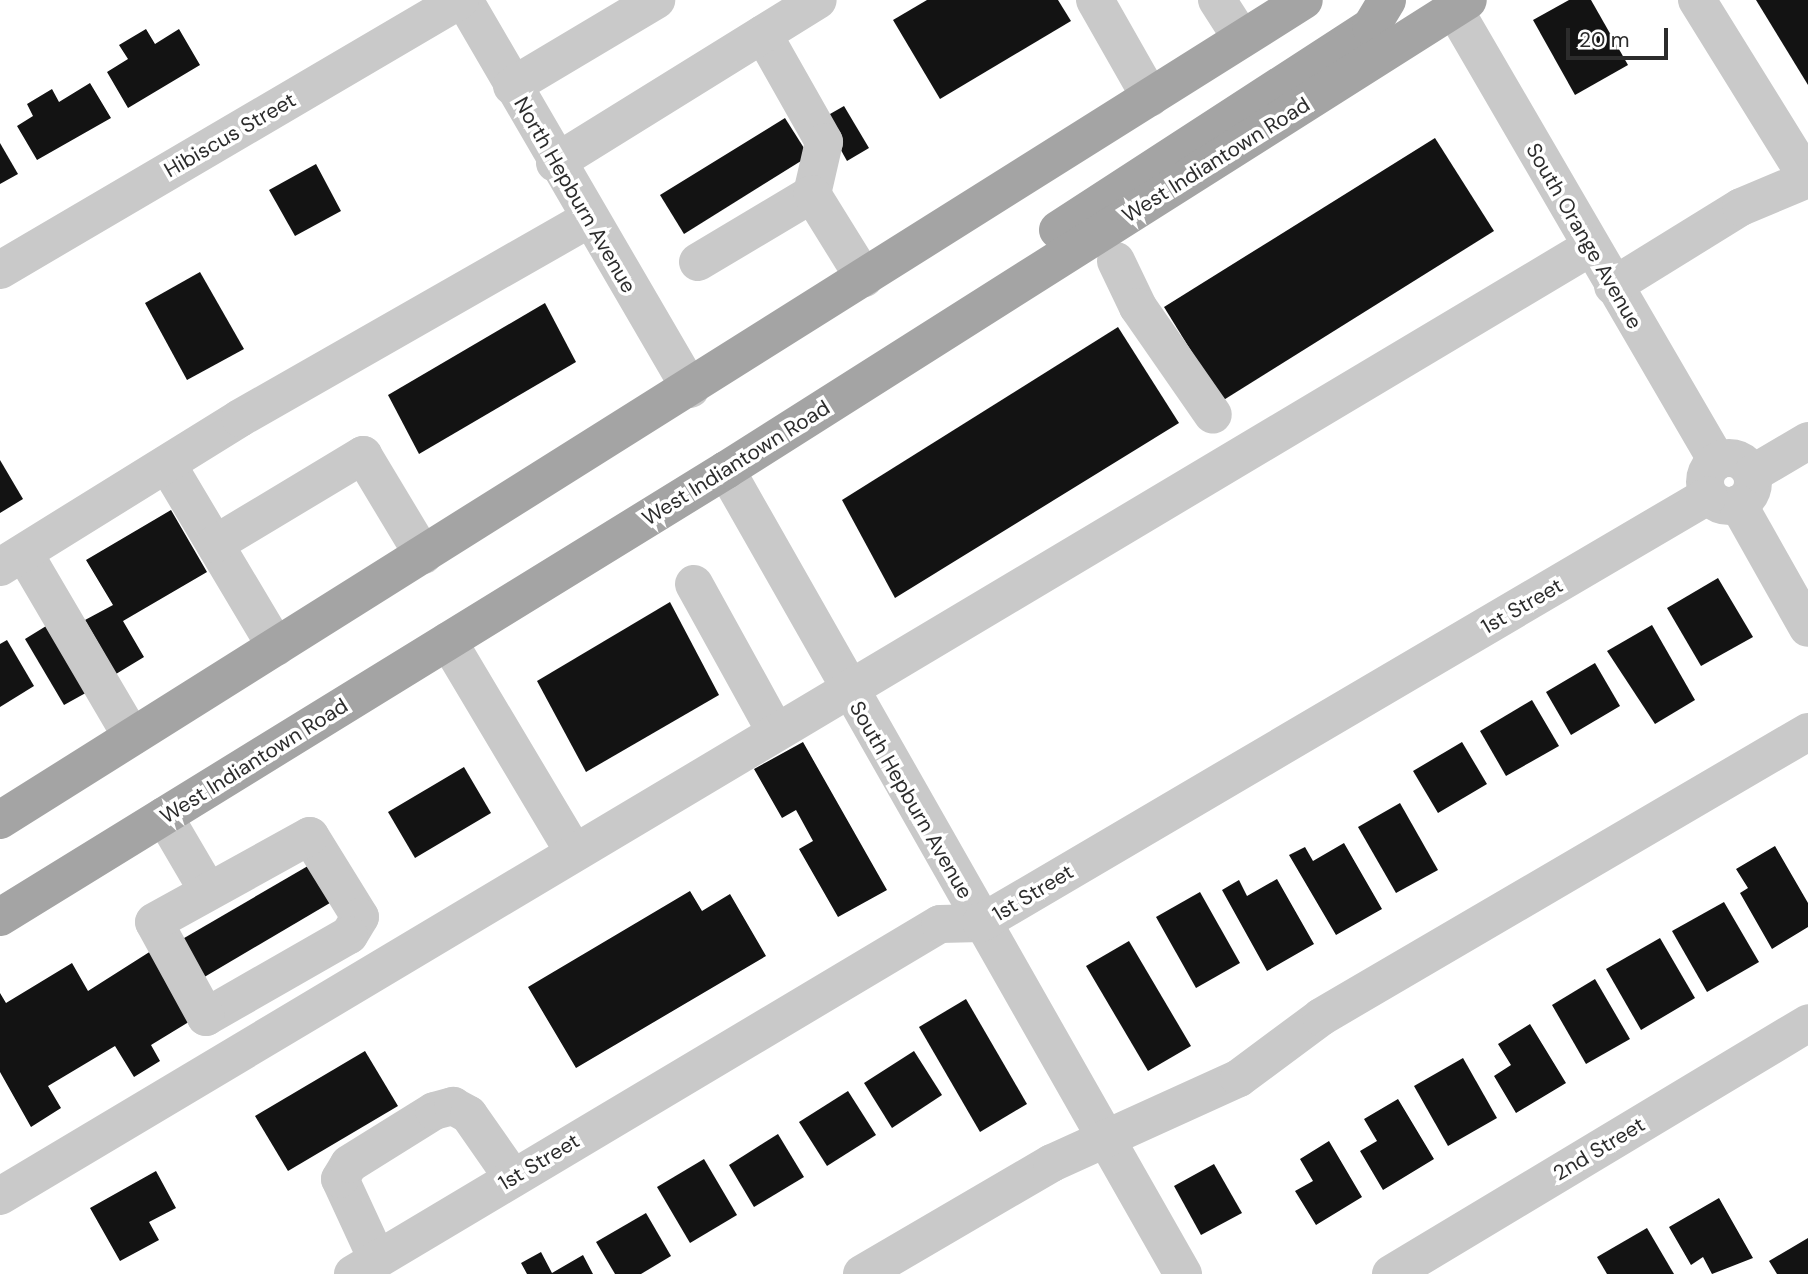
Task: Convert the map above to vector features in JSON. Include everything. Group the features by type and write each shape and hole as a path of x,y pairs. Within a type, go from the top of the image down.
{"main road":[{"path":"0,820 1304,0"},
{"path":"933,339 984,282 1153,164 1371,27 1387,0"},
{"name":"West Indiantown Road","path":"0,917 726,470 1459,3"}],"street":[{"name":"North Hepburn Avenue","path":"462,0 555,163 690,388"},
{"name":"Hibiscus Street","path":"0,270 462,0"},
{"path":"512,86 656,0"},
{"path":"555,163 818,0"},
{"path":"1095,0 1150,97"},
{"path":"1217,0 1242,39"},
{"path":"1613,286 1741,207 1808,179 1698,0"},
{"name":"South Orange Avenue","path":"1459,3 1591,247 1729,484 1808,628"},
{"path":"763,34 824,142 812,194 864,278"},
{"path":"698,262 812,194"},
{"path":"132,737 12,560 167,464 589,219"},
{"path":"0,1196 846,688 1591,247"},
{"path":"1116,261 1138,307 1213,415"},
{"name":"1st Street","path":"365,1267 940,925 981,923 1729,484 1808,441"},
{"path":"215,544 363,455 423,555"},
{"path":"167,464 276,647"},
{"name":"South Hepburn Avenue","path":"726,470 846,688 1102,1138 1183,1274"},
{"path":"694,584 775,731"},
{"path":"448,641 574,852"},
{"path":"862,1274 1102,1138 1141,1126 1239,1078 1321,1017 1808,732"},
{"path":"164,816 208,891"},
{"path":"310,836 360,917 349,935 206,1017 154,922 208,891 310,836"},
{"name":"2nd Street","path":"1391,1274 1808,1023"},
{"path":"365,1267 340,1179 349,1164 434,1111 453,1106 469,1115 513,1178"}],"building":[{"path":"927,0 1058,0 1071,21 940,99 893,20"},
{"path":"1569,0 1591,0 1628,65 1575,95 1533,20"},
{"path":"1756,0 1808,0 1808,85"},
{"path":"146,29 155,44 179,29 200,65 128,108 107,72 128,59 119,45"},
{"path":"90,83 111,118 37,160 17,126 33,116 27,104 52,89 59,102"},
{"path":"844,106 869,148 847,161 823,118"},
{"path":"785,118 809,156 684,234 660,195"},
{"path":"1435,138 1494,231 1222,401 1164,307"},
{"path":"0,143 18,174 0,184"},
{"path":"316,164 341,211 295,236 269,190"},
{"path":"200,272 244,349 187,380 145,303"},
{"path":"545,303 576,362 419,454 388,395"},
{"path":"1118,327 1179,423 895,598 842,500"},
{"path":"0,460 23,499 0,513"},
{"path":"171,510 207,572 123,621 144,657 116,674 85,620 113,605 86,560"},
{"path":"1718,578 1753,637 1701,666 1667,608"},
{"path":"670,602 719,695 586,772 537,681"},
{"path":"51,623 91,690 64,705 25,639"},
{"path":"1652,625 1695,700 1655,724 1607,651"},
{"path":"7,640 34,686 0,707 0,644"},
{"path":"1595,663 1620,706 1571,735 1546,692"},
{"path":"1532,700 1559,746 1506,776 1480,731"},
{"path":"803,742 887,890 838,917 799,849 813,841 796,810 782,818 754,769"},
{"path":"1462,742 1487,784 1438,813 1413,771"},
{"path":"464,767 491,813 415,858 388,812"},
{"path":"1400,803 1438,870 1396,893 1358,827"},
{"path":"1344,843 1382,909 1336,935 1289,855 1305,847 1313,861"},
{"path":"1775,846 1808,903 1808,927 1772,949 1740,893 1748,888 1736,869"},
{"path":"313,863 335,900 201,979 179,941"},
{"path":"1277,879 1314,944 1267,971 1222,890 1239,880 1247,896"},
{"path":"690,891 702,911 730,894 766,956 576,1068 528,987"},
{"path":"1200,892 1240,963 1196,988 1156,917"},
{"path":"1724,902 1759,962 1707,992 1672,931"},
{"path":"1660,938 1695,998 1641,1030 1606,969"},
{"path":"1129,941 1191,1046 1148,1071 1086,966"},
{"path":"151,951 192,1020 151,1045 160,1061 134,1077 115,1046 48,1086 61,1108 31,1127 0,1072 0,993 6,1003 72,963 88,991"},
{"path":"1595,979 1630,1039 1586,1064 1552,1005"},
{"path":"966,999 1027,1104 980,1132 919,1027"},
{"path":"1530,1024 1566,1083 1516,1113 1494,1076 1511,1065 1498,1044"},
{"path":"365,1051 398,1106 288,1171 255,1116"},
{"path":"914,1051 942,1095 892,1128 864,1083"},
{"path":"1463,1058 1497,1118 1448,1146 1414,1086"},
{"path":"848,1091 876,1135 827,1166 799,1122"},
{"path":"1398,1099 1434,1159 1383,1190 1360,1151 1377,1141 1364,1119"},
{"path":"778,1134 804,1177 754,1207 729,1165"},
{"path":"1329,1141 1362,1197 1316,1225 1295,1191 1313,1181 1300,1159"},
{"path":"704,1159 737,1215 690,1243 657,1187"},
{"path":"1214,1164 1242,1213 1201,1235 1174,1186"},
{"path":"156,1171 176,1208 149,1222 159,1240 120,1261 90,1208"},
{"path":"1719,1198 1753,1258 1712,1274 1703,1257 1691,1265 1669,1227"},
{"path":"646,1213 671,1256 641,1274 615,1274 596,1242"},
{"path":"1647,1228 1674,1274 1607,1274 1597,1257"},
{"path":"1808,1238 1808,1274 1777,1274 1769,1261"},
{"path":"541,1252 552,1273 583,1255 593,1274 527,1274 521,1263"}]}
